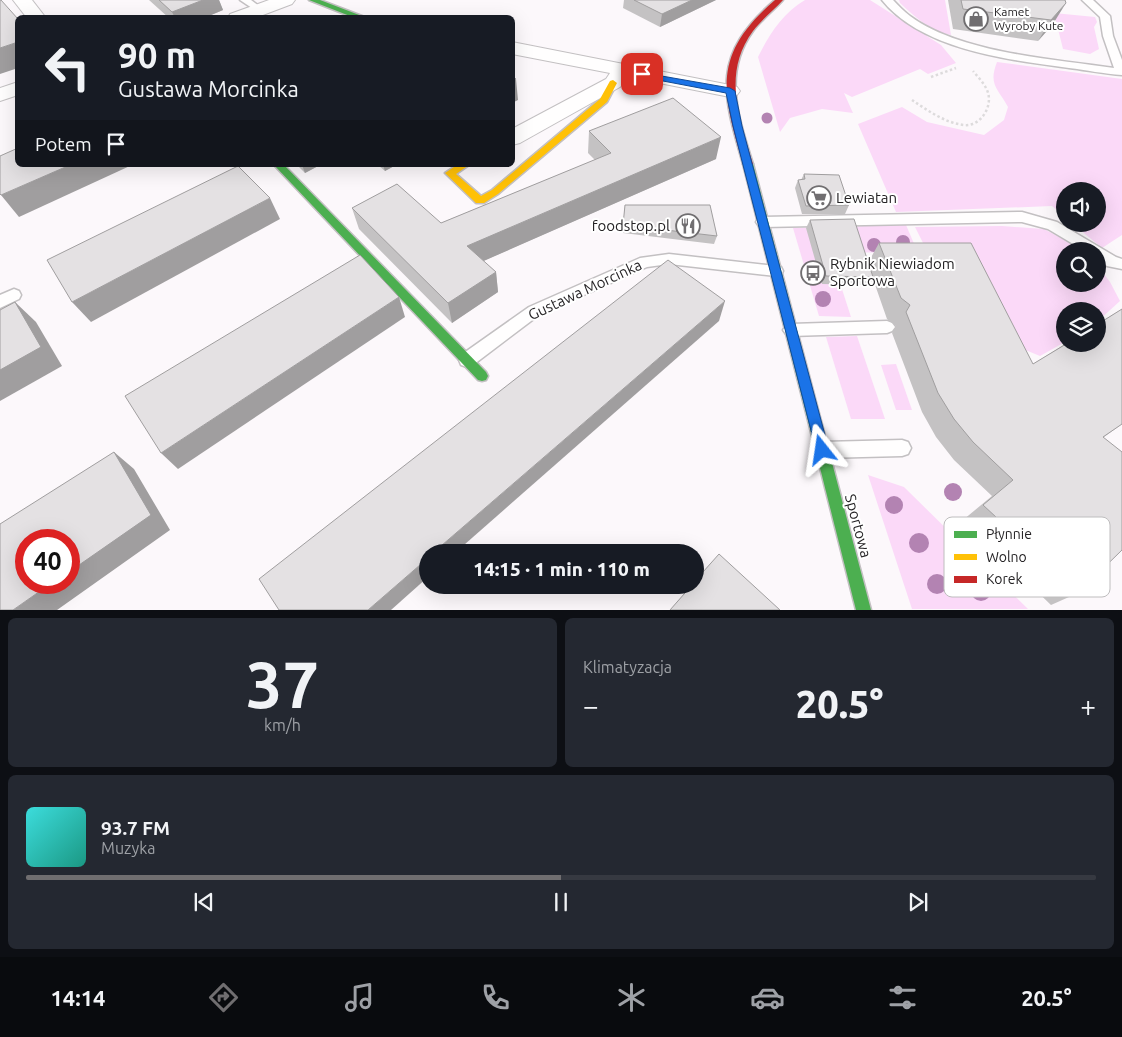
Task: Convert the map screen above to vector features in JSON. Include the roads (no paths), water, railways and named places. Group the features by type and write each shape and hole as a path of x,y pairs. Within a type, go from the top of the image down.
{"street":[{"path":"22,0 34,15"},
{"path":"240,15 252,5 286,0"},
{"path":"313,0 356,15"},
{"name":"Sportowa","path":"779,0 758,18 744,38 733,62 730,91 737,126 864,610"},
{"path":"515,49 618,77 730,91"},
{"path":"515,136 618,77"},
{"path":"460,167 450,173 480,201 496,192 604,100 618,77"},
{"path":"0,95 15,89"},
{"path":"281,167 482,376"}],"lane":[{"path":"887,0 896,11 939,37 994,53 1121,72 1108,36 1105,16 1087,0"},
{"path":"762,222 1022,217 1052,225 1080,242"},
{"name":"Gustawa Morcinka","path":"467,360 534,311 645,262 669,258 776,271"},
{"path":"1106,258 1122,264"},
{"path":"0,302 14,295"},
{"path":"791,330 886,327"},
{"path":"822,450 902,448"}],"place":[{"name":"Kamet Wyroby Kute","path":"976,19"},
{"name":"Lewiatan","path":"819,198"},
{"name":"foodstop.pl","path":"688,226"},
{"name":"Rybnik Niewiadom Sportowa","path":"813,273"}]}
